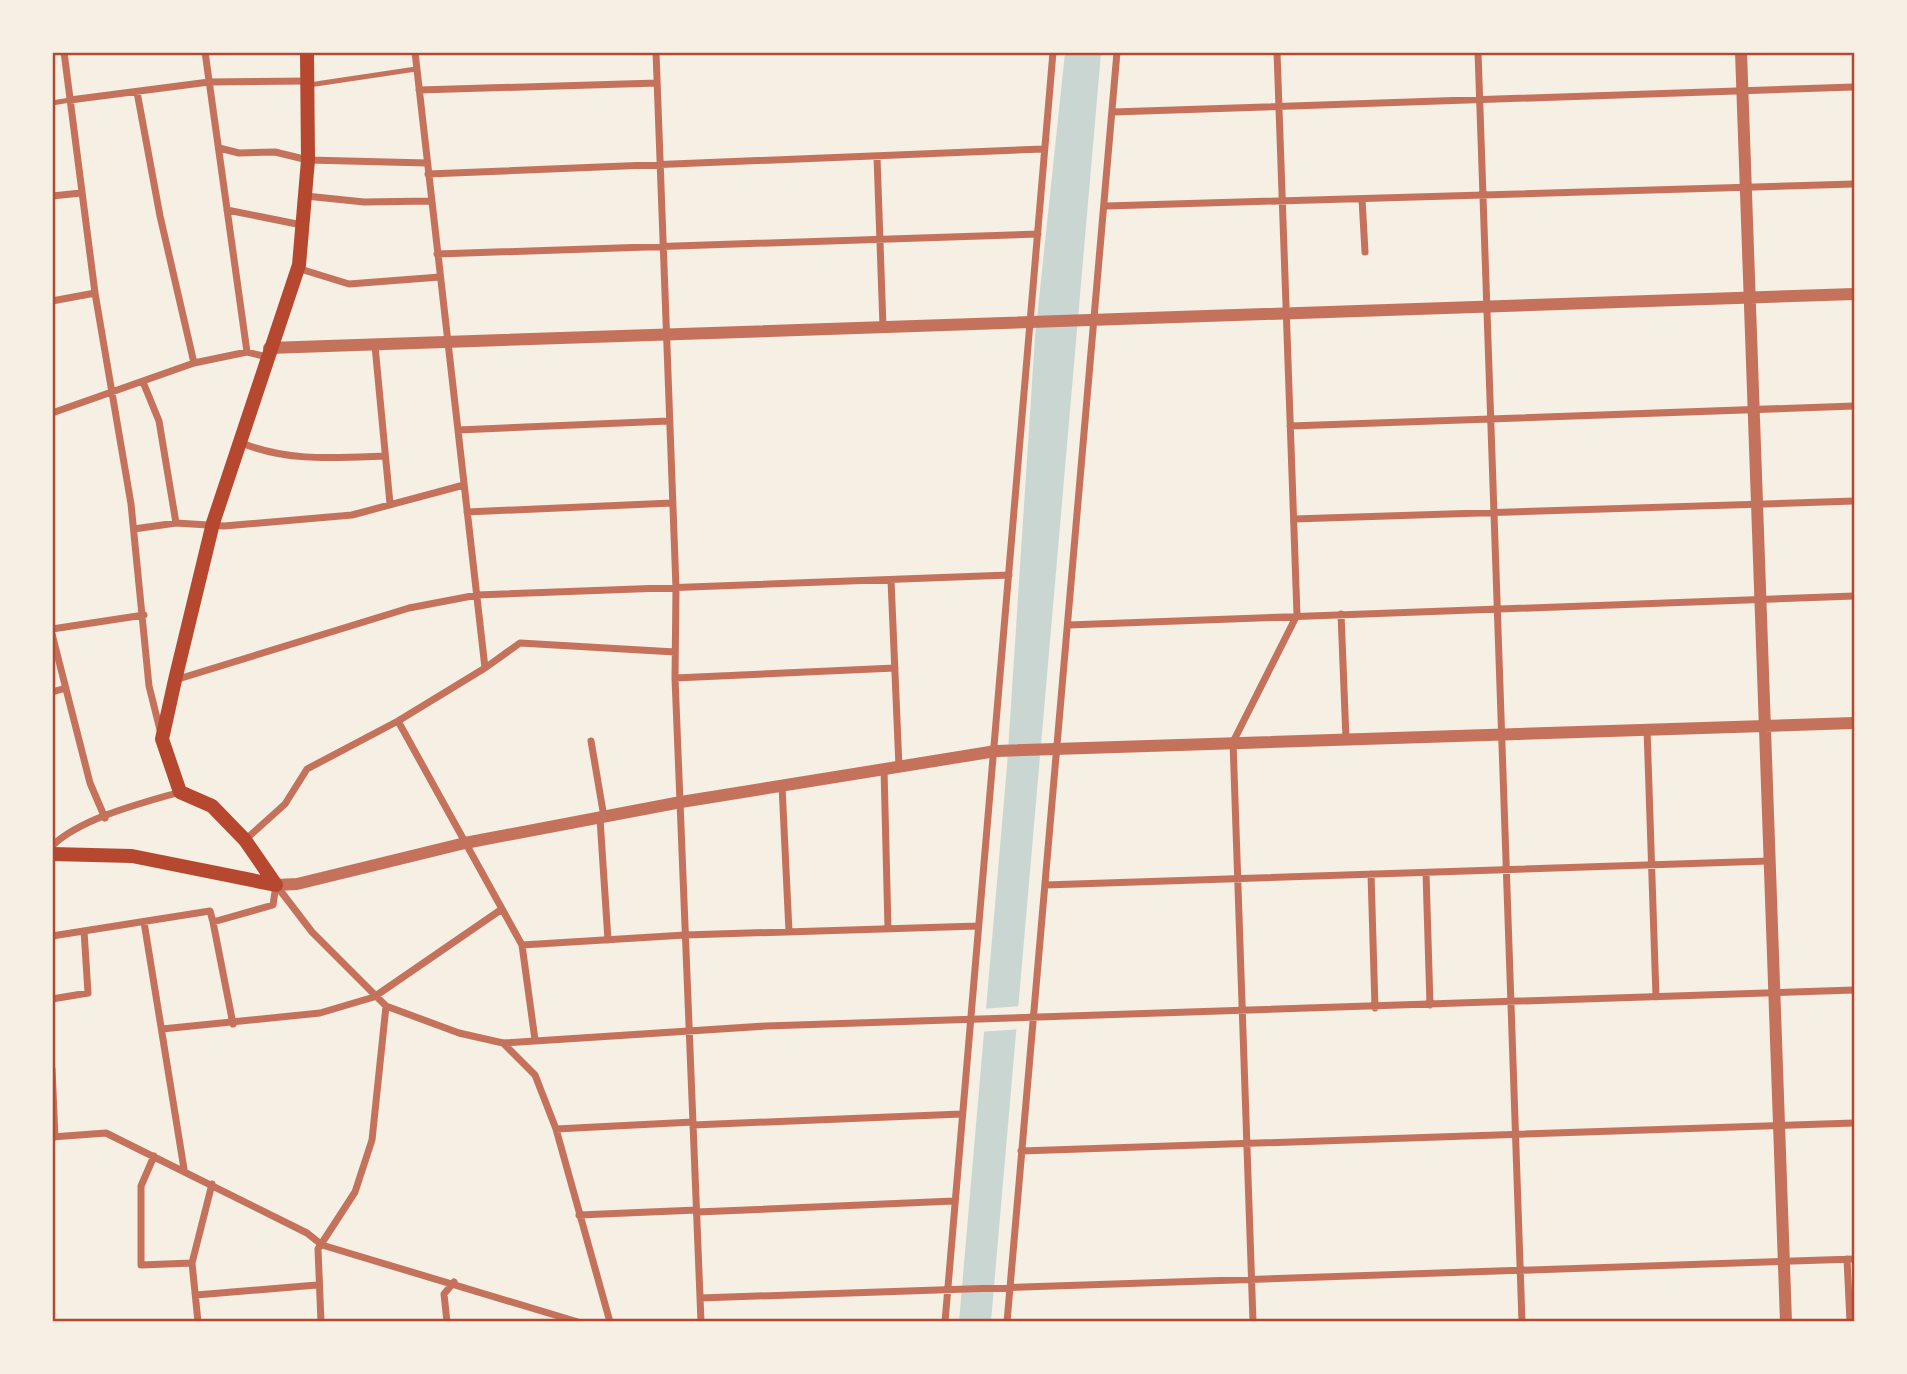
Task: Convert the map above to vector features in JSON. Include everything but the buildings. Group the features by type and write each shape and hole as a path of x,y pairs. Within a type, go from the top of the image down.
{"main road":[{"path":"276,885 245,839 212,806 180,792 162,739 213,523 298,268 308,160 307,52"},
{"path":"52,854 132,856 276,885"}],"street":[{"path":"64,52 80,193 110,394 134,529 144,615 141,626 149,686 162,739"},
{"path":"205,52 247,352"},
{"path":"415,52 485,668"},
{"path":"656,52 664,336 676,588 675,678 701,1321"},
{"path":"945,1321 961,1114 996,751 1053,52"},
{"path":"1007,1321 1005,1288 1021,1151 1028,1018 1045,885 1106,206 1117,52"},
{"path":"1253,1321 1233,742 1297,615 1277,52"},
{"path":"1478,52 1522,1321"},
{"path":"1741,52 1786,1321"},
{"path":"70,100 209,82 309,83"},
{"path":"419,90 657,83"},
{"path":"1113,112 1854,87"},
{"path":"137,92 160,216 194,363"},
{"path":"219,148 239,153 275,152 308,160 427,163"},
{"path":"428,174 1043,149"},
{"path":"877,157 883,327"},
{"path":"1106,206 1854,184"},
{"path":"52,197 80,193"},
{"path":"306,196 364,202 431,201"},
{"path":"1362,199 1365,252"},
{"path":"227,210 303,225"},
{"path":"437,254 1038,234"},
{"path":"298,268 349,284 440,277"},
{"path":"52,302 95,293"},
{"path":"52,413 194,363 247,352 448,342 1854,294"},
{"path":"375,346 390,504"},
{"path":"144,382 159,421 176,523"},
{"path":"1290,426 1854,406"},
{"path":"457,430 668,421"},
{"path":"239,442 268,454 331,458 385,456"},
{"path":"134,529 176,523 246,525 352,515 464,485"},
{"path":"1294,519 1854,501"},
{"path":"467,512 672,503"},
{"path":"175,680 409,608 477,594 1009,575"},
{"path":"891,580 899,767"},
{"path":"1068,625 1854,596"},
{"path":"1341,614 1346,739"},
{"path":"52,629 144,615"},
{"path":"52,635 90,783 105,818"},
{"path":"245,839 285,804 307,769 398,721 485,668 520,643 675,652"},
{"path":"675,678 895,667"},
{"path":"52,692 66,688"},
{"path":"398,721 465,843 491,883 522,945 535,1040"},
{"path":"276,885 296,884 465,843 681,802 996,751 1854,723"},
{"path":"1647,729 1656,997"},
{"path":"591,741 602,818 608,940"},
{"path":"884,769 888,929"},
{"path":"782,786 789,932"},
{"path":"52,846 79,828 180,792"},
{"path":"1045,885 1768,861"},
{"path":"1426,873 1430,1005"},
{"path":"1371,874 1375,1008"},
{"path":"213,922 273,905 276,885"},
{"path":"276,885 312,932 386,1006 458,1033 503,1043 689,1030 1854,990"},
{"path":"162,1029 233,1024 320,1013 374,996 502,909"},
{"path":"52,936 210,911 233,1024"},
{"path":"144,922 184,1169"},
{"path":"522,945 685,935 978,926"},
{"path":"52,999 88,993 84,931"},
{"path":"321,1321 317,1284 318,1249 355,1192 372,1140 386,1006"},
{"path":"503,1043 535,1075 556,1129 610,1321"},
{"path":"52,1069 54,1137 106,1133 184,1169 307,1233 322,1245 578,1321"},
{"path":"556,1129 961,1114"},
{"path":"1021,1151 1514,1132 1854,1123"},
{"path":"154,1156 141,1186 141,1265 192,1263"},
{"path":"198,1321 192,1263 212,1184"},
{"path":"579,1215 954,1201"},
{"path":"700,1298 1851,1259 1850,1321"},
{"path":"447,1321 444,1294 454,1282"},
{"path":"195,1295 317,1284"}],"lane":[{"path":"309,83 416,69"},
{"path":"52,103 70,100"}],"shaded area":[{"path":"1065,53 1101,53 991,1321 959,1322 1007,766 1035,337"}],"pier":[{"path":"1022,1006 1020,1029 979,1032 982,1009"}]}
